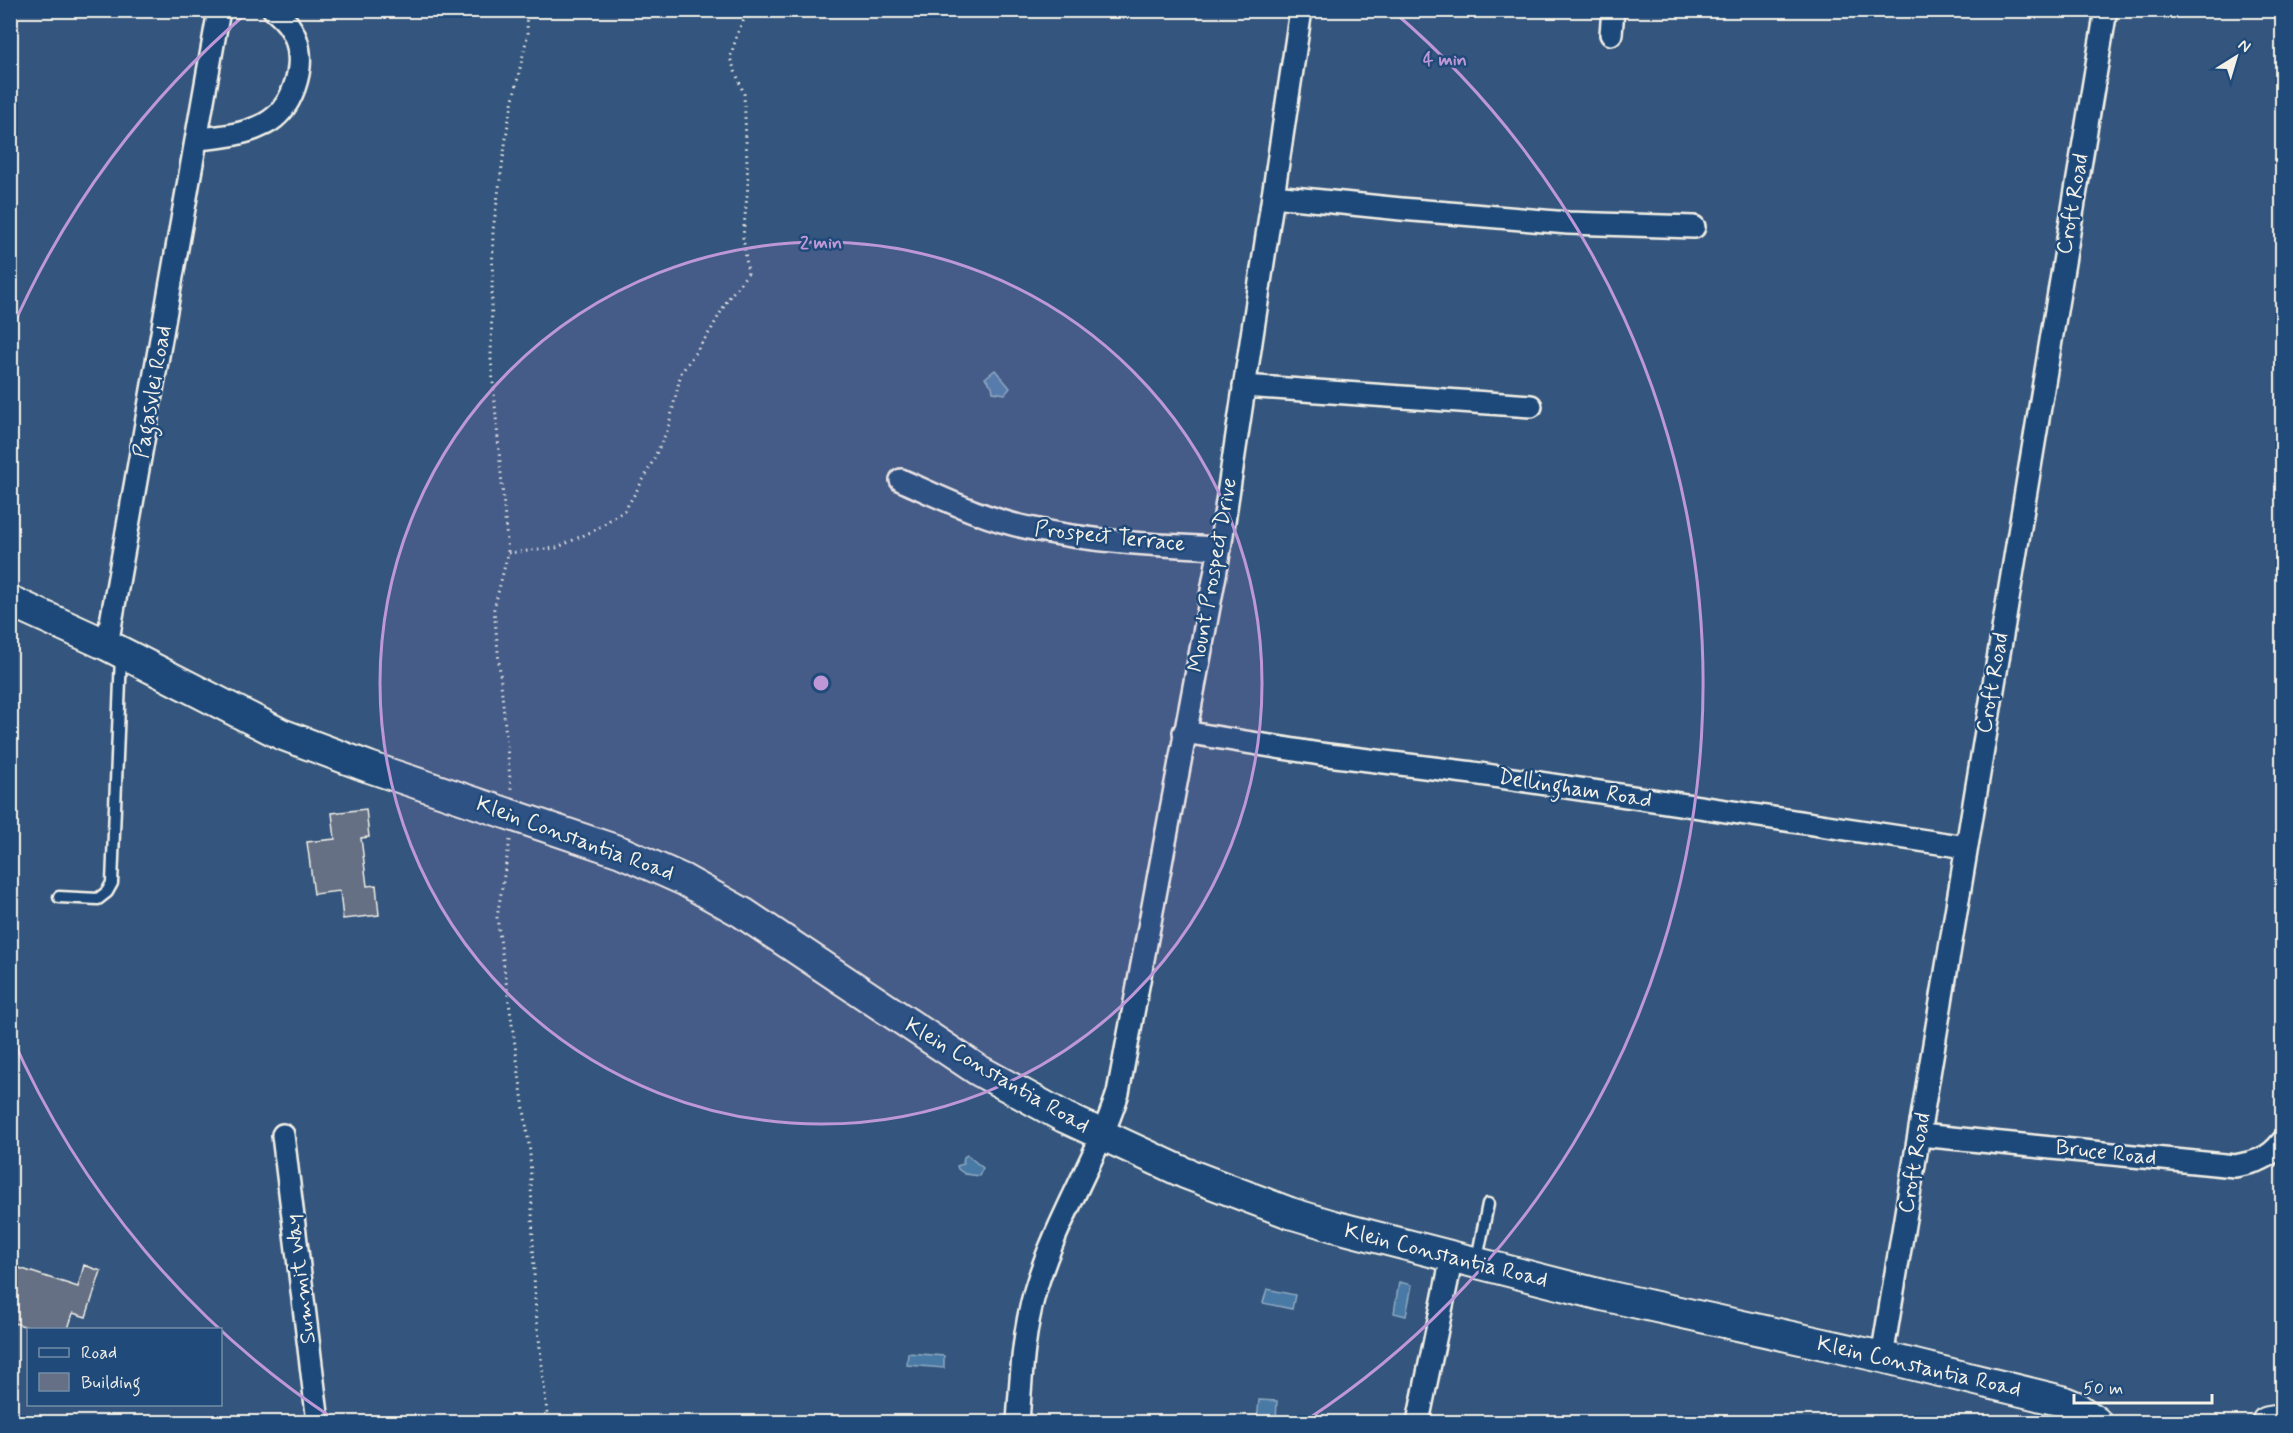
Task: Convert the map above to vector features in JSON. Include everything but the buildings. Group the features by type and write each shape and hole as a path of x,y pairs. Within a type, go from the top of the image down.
{"street":[{"name":"Pagasvlei Road","path":"114,649 219,10"},
{"path":"198,139 236,134 266,124 275,117 290,98 299,58 297,40 288,24 274,10"},
{"name":"Mount Prospect Drive","path":"1018,1422 1022,1368 1035,1292 1074,1191 1103,1136 1118,1092 1220,548 1301,10"},
{"path":"1611,34 1613,10"},
{"name":"Croft Road","path":"1882,1357 2106,10"},
{"path":"1273,196 1568,223 1694,227"},
{"path":"1244,386 1531,406"},
{"name":"Prospect Terrace","path":"901,480 985,516 1028,528 1095,539 1220,548"},
{"name":"Klein Constantia Road","path":"10,601 114,649 281,734 369,767 621,852 700,888 743,913 978,1070 1103,1136 1185,1173 1290,1213 1337,1227 1602,1295 1882,1357 2044,1397 2074,1406 2096,1422"},
{"name":"Dellingham Road","path":"1184,732 1320,754 1473,773 1965,847"},
{"name":"Summit Way","path":"283,1135 318,1422"},
{"name":"Bruce Road","path":"1920,1135 2235,1166 2257,1162 2271,1155 2283,1142"},
{"path":"1418,1422 1464,1260"},
{"path":"2044,1397 2063,1422"},
{"name":"Klein Constantia Road","path":"2044,1397 2065,1412 2074,1422"},
{"path":"2266,1422 2283,1420"}],"lane":[{"path":"59,897 98,899 107,892 112,883 114,649"},
{"path":"1464,1260 1488,1204"}],"path":[{"path":"525,10 528,33 509,117 493,230 491,359 508,553 494,609 514,815 497,917 530,1152 535,1301 548,1422"},
{"path":"508,553 556,548 595,530 625,510 646,475 668,429 681,373 711,330 728,298 748,273 742,237 748,185 744,94 730,58 739,29 749,10"}],"water":[{"path":"995,370 1010,388 1005,394 993,392 992,386 985,378"},
{"path":"967,1155 983,1168 979,1176 965,1174 958,1169 957,1166 963,1164 964,1157"},
{"path":"1399,1282 1412,1285 1406,1316 1394,1313"},
{"path":"1267,1289 1295,1295 1292,1309 1263,1303"},
{"path":"908,1353 944,1356 944,1368 907,1365"},
{"path":"1259,1400 1277,1401 1276,1422 1257,1422"}]}
